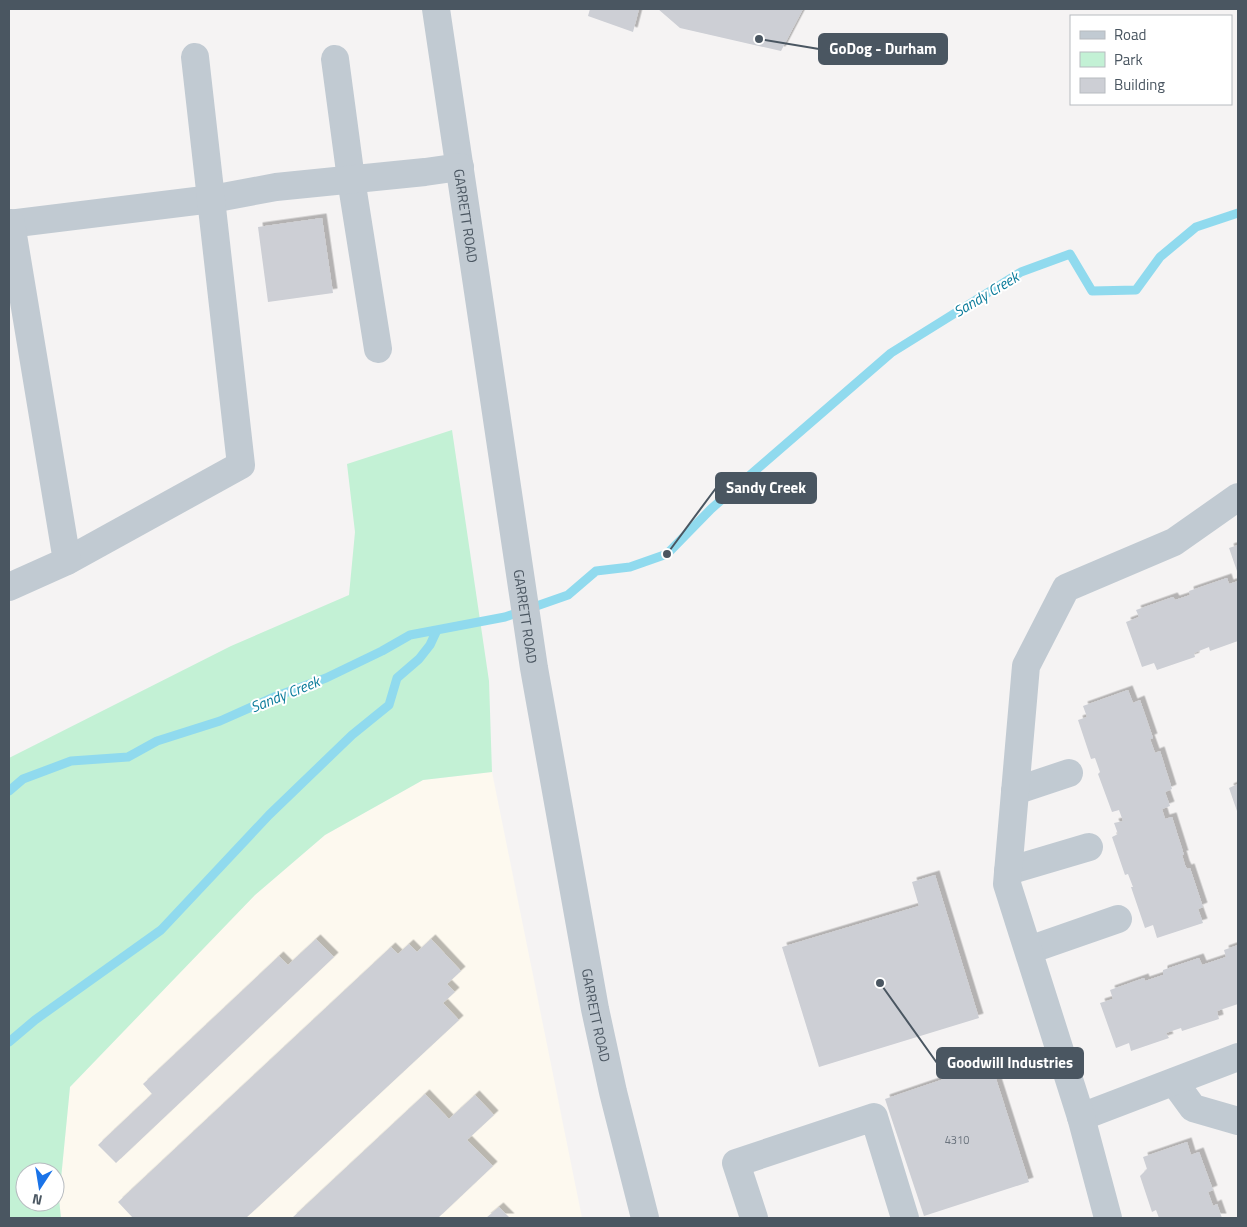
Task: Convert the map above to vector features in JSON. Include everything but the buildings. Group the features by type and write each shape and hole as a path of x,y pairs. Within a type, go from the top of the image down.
{"street":[{"name":"GARRETT ROAD","path":"436,9 534,668 595,1009 615,1101 645,1218"},
{"path":"9,587 67,560 241,465 195,57"},
{"path":"335,59 378,349"},
{"path":"67,560 10,223 212,199 276,187 460,167"},
{"path":"1108,1218 1081,1117 1007,884 1026,666 1066,588 1174,542 1238,497"},
{"path":"1015,791 1069,772"},
{"path":"1008,871 1090,847"},
{"path":"1029,950 1118,919"},
{"path":"1081,1117 1238,1057"},
{"path":"1174,1082 1193,1108 1238,1121"},
{"path":"754,1218 736,1163 874,1117 905,1218"}],"shaded area":[{"path":"492,772 582,1218 61,1218 60,1212 65,1212 65,1162 63,1162 70,1087 255,895 325,835 423,780"}],"green space":[{"path":"452,430 489,681 492,772 423,780 325,835 255,895 70,1087 63,1162 15,1162 15,1212 60,1212 61,1218 9,1218 9,758 231,646 349,595 355,532 347,464"}],"waterway":[{"name":"Sandy Creek","path":"9,791 23,779 71,761 128,757 157,741 220,721 274,697 326,678 410,635 505,617 568,595 596,571 630,567 667,554 711,509 891,353 1021,272 1070,254 1092,291 1136,290 1160,257 1196,227 1238,213"},
{"path":"9,1042 35,1020 161,930 269,815 352,735 389,705 397,678 419,659 430,645 437,630"}],"place":[{"name":"GoDog - Durham","path":"759,39"},
{"name":"Sandy Creek","path":"667,554"},
{"name":"Goodwill Industries","path":"880,983"}]}
